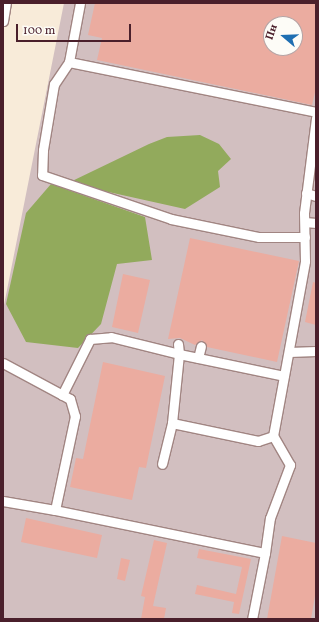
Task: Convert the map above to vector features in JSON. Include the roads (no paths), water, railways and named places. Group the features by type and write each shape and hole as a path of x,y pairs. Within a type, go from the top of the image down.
{"street":[{"path":"3,21 6,3"},
{"path":"80,3 69,62 54,84 42,150 42,175 171,219 259,237 305,237"},
{"path":"69,62 316,112"},
{"path":"252,619 270,518 290,465 273,436 305,261 306,193 316,118"},
{"path":"306,193 316,196"},
{"path":"305,222 316,223"},
{"path":"62,395 90,339 111,337 179,349 198,358 234,361 284,376"},
{"path":"198,358 201,346"},
{"path":"162,464 172,423 179,349"},
{"path":"289,352 316,351"},
{"path":"3,363 70,399 75,416 56,510"},
{"path":"172,423 258,440 273,436"},
{"path":"3,501 56,510 264,553"}]}
